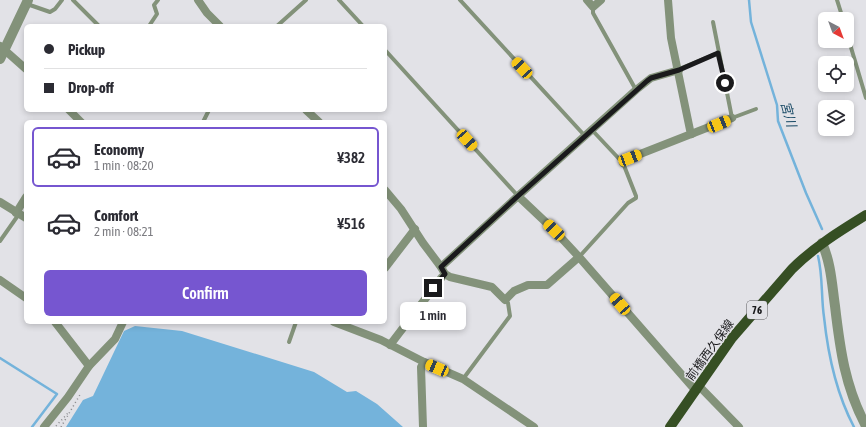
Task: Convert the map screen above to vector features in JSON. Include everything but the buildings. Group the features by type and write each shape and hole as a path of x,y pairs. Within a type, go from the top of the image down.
{"main road":[{"name":"前橋西久保線","path":"670,427 732,338 801,260 822,243 866,215"}],"street":[{"path":"198,0 207,13 218,24"},
{"path":"587,0 592,7 601,0"},
{"path":"668,0 672,38 692,134"},
{"path":"0,60 3,47 27,2"},
{"path":"3,47 24,66"},
{"path":"390,345 442,277 443,271 518,196 651,78 679,70"},
{"path":"71,112 79,120"},
{"path":"308,112 317,120"},
{"path":"623,163 630,158 732,118"},
{"path":"387,192 401,208 422,244 443,271 450,277 492,287 505,300 514,292 528,286 547,285 579,257"},
{"path":"518,196 554,230 698,388 739,427"},
{"path":"0,202 20,215 24,202"},
{"path":"387,265 414,229"},
{"path":"822,243 829,260 841,355 848,384 865,420"},
{"path":"0,280 24,297"},
{"path":"57,324 89,366"},
{"path":"44,427 68,397 89,366 115,339 122,324"},
{"path":"339,324 390,345 463,379 534,427"},
{"path":"423,427 421,367 424,362"}],"lane":[{"path":"27,2 50,12 55,9 62,0"},
{"path":"73,0 97,24"},
{"path":"150,24 157,14 154,5 158,0"},
{"path":"279,24 306,0"},
{"path":"339,0 361,24"},
{"path":"460,0 585,137"},
{"path":"837,0 841,12"},
{"path":"592,7 593,12 636,90"},
{"path":"713,22 732,118 756,109"},
{"path":"851,48 866,98"},
{"path":"387,52 518,196"},
{"path":"679,70 718,53"},
{"path":"579,257 628,203 636,198 623,163 592,130"},
{"path":"0,241 20,215"},
{"path":"463,379 510,316 508,303 505,300"},
{"path":"289,342 295,324"}],"path":[{"path":"61,427 83,390"},
{"path":"55,427 71,410"}],"water":[{"path":"135,326 182,331 314,372 347,392 356,391 377,404 403,427 66,427 83,400 93,396 124,331"}],"waterway":[{"name":"宮川","path":"749,0 751,22 777,105 778,121 806,193 822,229"},
{"name":"宮川","path":"818,256 821,271 823,309 831,360 842,401 854,427"},
{"path":"0,358 57,394 32,427"}],"route":[{"path":"433,288 445,274 441,267 518,196 651,78 679,70 718,53 725,83"}]}
